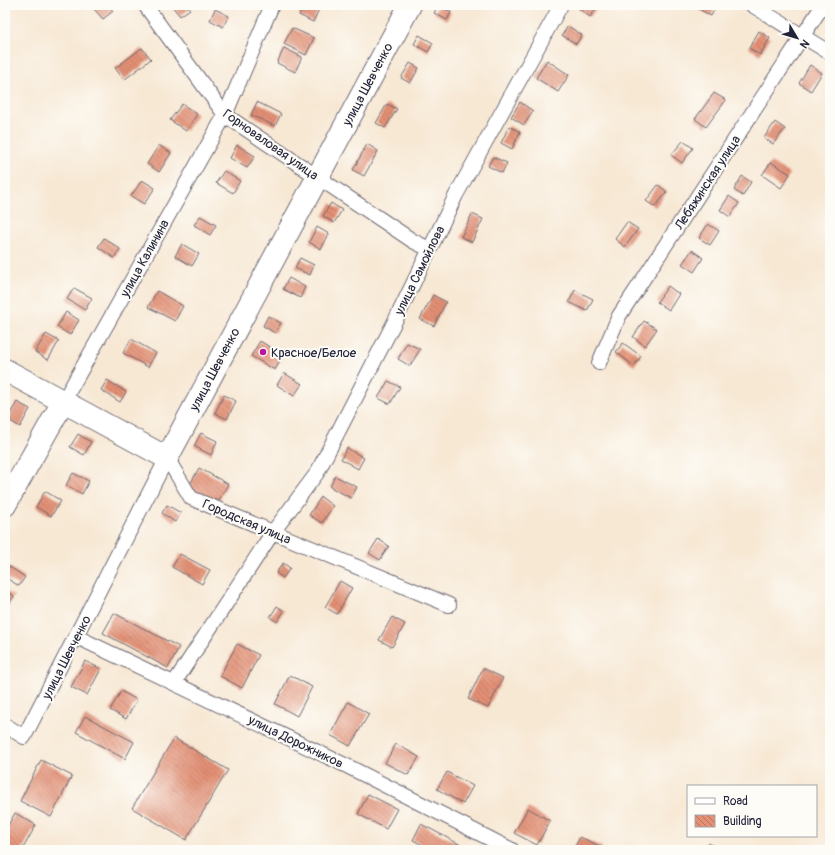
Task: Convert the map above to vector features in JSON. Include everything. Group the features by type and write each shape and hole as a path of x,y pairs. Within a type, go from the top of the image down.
{"main road":[{"name":"улица Шевченко","path":"167,458 410,5"},
{"path":"5,370 167,458"},
{"name":"улица Калинина","path":"5,505 63,402"}],"street":[{"name":"Горноваловая улица","path":"145,5 225,115 413,241 429,249"},
{"name":"улица Калинина","path":"63,402 225,115 272,5"},
{"name":"улица Самойлова","path":"174,682 273,532 317,473 396,319 456,194 561,5"},
{"path":"752,5 830,53"},
{"name":"Лебяжинская улица","path":"599,363 619,316 823,5"},
{"name":"Городская улица","path":"167,458 191,498 449,605"},
{"name":"улица Шевченко","path":"5,725 24,736 167,458"},
{"name":"улица Дорожников","path":"76,637 174,682 349,767 512,850"}],"building":[{"path":"99,5 108,5 113,11 103,19 94,9"},
{"path":"171,5 187,5 190,9 180,16"},
{"path":"304,5 321,5 313,22 299,15"},
{"path":"582,5 599,5 590,17 579,9"},
{"path":"699,5 717,5 711,16 697,8"},
{"path":"438,6 451,12 447,20 434,13"},
{"path":"215,9 229,16 223,27 210,20"},
{"path":"568,26 582,35 576,44 562,35"},
{"path":"292,28 314,38 306,55 284,44"},
{"path":"759,31 770,38 760,55 749,48"},
{"path":"419,35 433,43 428,52 414,44"},
{"path":"142,48 151,59 124,80 115,68"},
{"path":"284,48 302,57 295,72 277,63"},
{"path":"547,60 569,75 558,92 536,78"},
{"path":"410,63 419,68 410,83 401,78"},
{"path":"810,65 822,73 811,91 799,83"},
{"path":"714,93 726,100 706,127 695,119"},
{"path":"257,102 281,114 275,126 251,115"},
{"path":"520,102 533,111 524,125 511,117"},
{"path":"182,104 197,114 186,131 170,120"},
{"path":"387,104 397,109 385,128 376,123"},
{"path":"775,122 785,129 773,144 764,138"},
{"path":"509,126 520,132 512,149 501,143"},
{"path":"683,141 693,148 682,163 671,155"},
{"path":"367,144 378,151 364,176 353,170"},
{"path":"159,145 171,153 159,172 147,164"},
{"path":"237,145 255,156 247,168 230,158"},
{"path":"493,157 507,163 502,173 488,166"},
{"path":"771,162 790,174 781,188 762,175"},
{"path":"224,171 240,181 233,193 216,183"},
{"path":"742,176 751,182 743,196 734,190"},
{"path":"142,180 155,188 144,204 131,196"},
{"path":"658,185 667,192 655,207 646,201"},
{"path":"729,196 739,203 730,217 720,210"},
{"path":"331,203 342,210 334,223 323,216"},
{"path":"472,214 483,219 472,242 461,237"},
{"path":"200,216 216,225 210,235 194,225"},
{"path":"627,222 638,229 625,247 615,239"},
{"path":"708,224 719,231 710,245 699,238"},
{"path":"317,227 329,234 321,249 309,242"},
{"path":"104,238 120,249 114,258 98,247"},
{"path":"182,244 199,254 192,266 175,256"},
{"path":"692,250 703,258 694,272 682,264"},
{"path":"300,258 314,265 310,275 295,268"},
{"path":"289,278 305,287 300,298 283,289"},
{"path":"668,286 679,294 669,310 657,302"},
{"path":"74,288 92,298 85,310 67,299"},
{"path":"575,290 593,299 587,311 569,302"},
{"path":"157,291 183,306 175,321 148,307"},
{"path":"433,295 446,302 434,326 420,319"},
{"path":"66,312 79,320 70,335 57,327"},
{"path":"268,316 281,323 275,333 263,326"},
{"path":"644,321 657,329 645,346 633,337"},
{"path":"46,334 59,341 48,360 35,352"},
{"path":"131,339 156,353 148,367 123,353"},
{"path":"260,341 283,355 275,370 251,356"},
{"path":"407,343 420,349 410,366 398,359"},
{"path":"623,343 641,356 634,366 616,352"},
{"path":"284,373 302,384 294,396 277,385"},
{"path":"107,380 126,392 120,402 101,390"},
{"path":"388,381 400,387 390,404 378,398"},
{"path":"224,395 236,401 227,419 215,413"},
{"path":"17,402 30,409 20,427 7,419"},
{"path":"201,433 217,441 211,455 194,446"},
{"path":"78,434 91,442 84,455 70,447"},
{"path":"347,448 364,458 358,469 341,459"},
{"path":"199,468 228,484 217,504 188,488"},
{"path":"73,473 89,481 82,494 66,485"},
{"path":"335,476 357,487 351,498 330,487"},
{"path":"45,491 61,501 51,516 36,507"},
{"path":"321,497 333,506 322,523 309,515"},
{"path":"167,505 181,513 175,522 162,513"},
{"path":"378,539 389,546 380,560 369,553"},
{"path":"180,554 210,570 202,584 172,567"},
{"path":"283,563 290,568 283,578 276,573"},
{"path":"5,564 25,577 19,586 5,577"},
{"path":"340,581 352,588 337,614 325,607"},
{"path":"5,590 14,596 5,610"},
{"path":"277,606 284,611 277,622 270,617"},
{"path":"114,613 179,647 168,668 103,633"},
{"path":"392,617 405,624 392,647 379,640"},
{"path":"237,644 259,655 242,688 220,676"},
{"path":"85,661 101,669 87,695 71,687"},
{"path":"483,668 503,678 488,708 468,699"},
{"path":"290,675 312,687 297,716 275,704"},
{"path":"121,691 137,700 126,719 110,710"},
{"path":"348,702 369,714 350,746 330,735"},
{"path":"85,716 134,742 125,759 76,732"},
{"path":"174,738 228,770 186,840 132,808"},
{"path":"396,744 419,757 408,775 385,763"},
{"path":"41,760 72,776 51,817 20,801"},
{"path":"447,772 473,786 463,804 437,789"},
{"path":"368,794 397,809 386,829 358,814"},
{"path":"528,808 550,821 537,845 514,833"},
{"path":"15,813 36,825 22,850 9,850 5,848 5,831"},
{"path":"421,824 459,844 456,850 432,850 413,840"},
{"path":"580,837 602,847 601,850 573,850"},
{"path":"708,843 724,850 705,850"}],"place":[{"name":"Красное/Белое","path":"263,352"}]}
